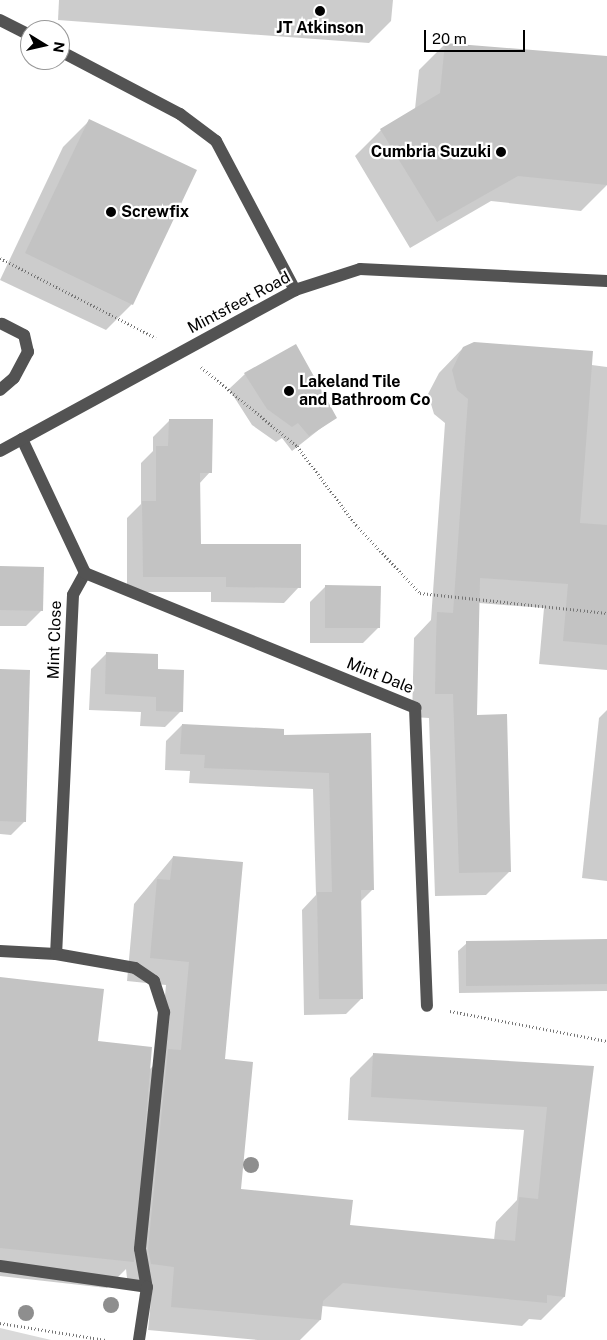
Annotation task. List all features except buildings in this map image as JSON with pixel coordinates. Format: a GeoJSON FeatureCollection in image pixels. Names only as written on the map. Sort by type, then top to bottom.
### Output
{"type":"FeatureCollection","features":[{"type":"Feature","properties":{"kind":"street"},"geometry":{"type":"LineString","coordinates":[[0,20],[20,30]]}},
{"type":"Feature","properties":{"kind":"street"},"geometry":{"type":"LineString","coordinates":[[70,56],[180,114],[216,141],[295,290]]}},
{"type":"Feature","properties":{"kind":"street","name":"Mintsfeet Road"},"geometry":{"type":"LineString","coordinates":[[0,451],[295,290],[360,269],[607,281]]}},
{"type":"Feature","properties":{"kind":"street"},"geometry":{"type":"LineString","coordinates":[[0,390],[14,378],[28,352],[24,335],[2,324]]}},
{"type":"Feature","properties":{"kind":"street"},"geometry":{"type":"LineString","coordinates":[[22,439],[85,574]]}},
{"type":"Feature","properties":{"kind":"street","name":"Mint Close"},"geometry":{"type":"LineString","coordinates":[[56,954],[64,830],[73,595],[85,574]]}},
{"type":"Feature","properties":{"kind":"street","name":"Mint Dale"},"geometry":{"type":"LineString","coordinates":[[85,574],[415,708],[427,1006]]}},
{"type":"Feature","properties":{"kind":"street"},"geometry":{"type":"LineString","coordinates":[[0,952],[56,954],[135,968],[154,981],[164,1012],[140,1249],[147,1287],[139,1340]]}},
{"type":"Feature","properties":{"kind":"street"},"geometry":{"type":"LineString","coordinates":[[0,1266],[147,1287]]}},
{"type":"Feature","properties":{"kind":"path"},"geometry":{"type":"LineString","coordinates":[[0,258],[183,352],[297,446],[356,525],[420,593],[607,613]]}},
{"type":"Feature","properties":{"kind":"path"},"geometry":{"type":"LineString","coordinates":[[427,1006],[607,1041]]}},
{"type":"Feature","properties":{"kind":"path"},"geometry":{"type":"LineString","coordinates":[[0,1323],[106,1340]]}},
{"type":"Feature","properties":{"kind":"shaded area"},"geometry":{"type":"Polygon","coordinates":[[[0,1328],[51,1340],[0,1340],[0,1328]]]}},
{"type":"Feature","properties":{"kind":"place","name":"JT Atkinson"},"geometry":{"type":"Point","coordinates":[320,11]}},
{"type":"Feature","properties":{"kind":"place","name":"Cumbria Suzuki"},"geometry":{"type":"Point","coordinates":[501,152]}},
{"type":"Feature","properties":{"kind":"place","name":"Screwfix"},"geometry":{"type":"Point","coordinates":[111,212]}},
{"type":"Feature","properties":{"kind":"place","name":"Lakeland Tile and Bathroom Co"},"geometry":{"type":"Point","coordinates":[289,391]}}]}
